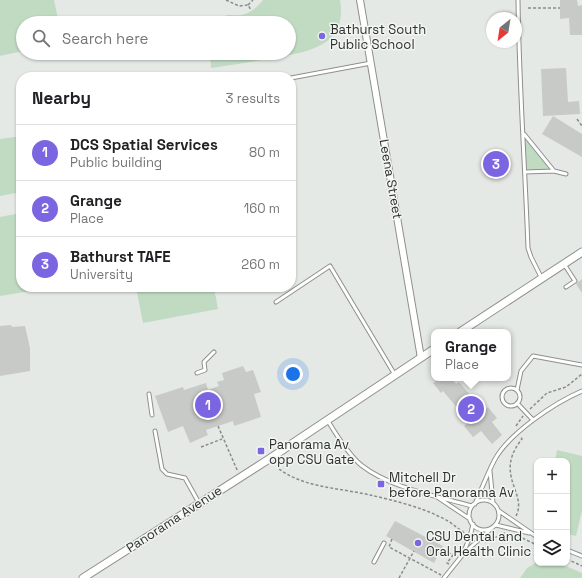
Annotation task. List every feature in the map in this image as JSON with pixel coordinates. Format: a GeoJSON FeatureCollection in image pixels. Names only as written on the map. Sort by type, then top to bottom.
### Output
{"type":"FeatureCollection","features":[{"type":"Feature","properties":{"kind":"street","name":"Leena Street"},"geometry":{"type":"LineString","coordinates":[[360,0],[421,358]]}},
{"type":"Feature","properties":{"kind":"street"},"geometry":{"type":"LineString","coordinates":[[465,329],[582,252]]}},
{"type":"Feature","properties":{"kind":"street"},"geometry":{"type":"LineString","coordinates":[[326,420],[431,351]]}},
{"type":"Feature","properties":{"kind":"street","name":"Panorama Avenue"},"geometry":{"type":"LineString","coordinates":[[83,578],[266,461],[326,420]]}},
{"type":"Feature","properties":{"kind":"lane"},"geometry":{"type":"LineString","coordinates":[[518,0],[519,60],[529,253],[542,278]]}},
{"type":"Feature","properties":{"kind":"lane"},"geometry":{"type":"LineString","coordinates":[[296,77],[371,63]]}},
{"type":"Feature","properties":{"kind":"lane"},"geometry":{"type":"LineString","coordinates":[[524,134],[554,171]]}},
{"type":"Feature","properties":{"kind":"lane"},"geometry":{"type":"LineString","coordinates":[[525,172],[554,171],[566,174]]}},
{"type":"Feature","properties":{"kind":"lane"},"geometry":{"type":"LineString","coordinates":[[564,264],[575,281],[566,287]]}},
{"type":"Feature","properties":{"kind":"lane"},"geometry":{"type":"LineString","coordinates":[[296,289],[330,266],[395,375]]}},
{"type":"Feature","properties":{"kind":"lane"},"geometry":{"type":"LineString","coordinates":[[276,302],[291,292]]}},
{"type":"Feature","properties":{"kind":"lane"},"geometry":{"type":"LineString","coordinates":[[197,372],[205,370],[204,362],[214,352]]}},
{"type":"Feature","properties":{"kind":"lane"},"geometry":{"type":"LineString","coordinates":[[517,403],[520,397],[517,390],[521,372],[533,356],[582,365]]}},
{"type":"Feature","properties":{"kind":"lane"},"geometry":{"type":"LineString","coordinates":[[517,390],[507,389],[503,397],[508,405],[517,403]]}},
{"type":"Feature","properties":{"kind":"lane"},"geometry":{"type":"LineString","coordinates":[[470,519],[473,505],[497,456],[517,434],[533,420],[552,406],[582,391]]}},
{"type":"Feature","properties":{"kind":"lane"},"geometry":{"type":"LineString","coordinates":[[149,394],[152,415]]}},
{"type":"Feature","properties":{"kind":"lane"},"geometry":{"type":"LineString","coordinates":[[517,403],[533,420]]}},
{"type":"Feature","properties":{"kind":"lane"},"geometry":{"type":"LineString","coordinates":[[326,420],[355,459],[370,471],[391,482],[473,505],[484,500],[493,503]]}},
{"type":"Feature","properties":{"kind":"lane"},"geometry":{"type":"LineString","coordinates":[[155,431],[162,469],[167,474],[185,478],[199,504]]}},
{"type":"Feature","properties":{"kind":"lane"},"geometry":{"type":"LineString","coordinates":[[490,470],[493,503],[499,511],[530,534]]}},
{"type":"Feature","properties":{"kind":"lane"},"geometry":{"type":"LineString","coordinates":[[434,495],[470,519],[473,524],[480,529],[492,527]]}},
{"type":"Feature","properties":{"kind":"lane"},"geometry":{"type":"LineString","coordinates":[[444,578],[464,553],[496,524],[499,511]]}},
{"type":"Feature","properties":{"kind":"lane"},"geometry":{"type":"LineString","coordinates":[[464,553],[473,524]]}},
{"type":"Feature","properties":{"kind":"lane"},"geometry":{"type":"LineString","coordinates":[[496,524],[534,536]]}},
{"type":"Feature","properties":{"kind":"lane"},"geometry":{"type":"LineString","coordinates":[[374,562],[384,543]]}},
{"type":"Feature","properties":{"kind":"lane"},"geometry":{"type":"LineString","coordinates":[[570,551],[582,556]]}},
{"type":"Feature","properties":{"kind":"path"},"geometry":{"type":"LineString","coordinates":[[226,0],[239,6],[248,5],[253,0]]}},
{"type":"Feature","properties":{"kind":"path"},"geometry":{"type":"LineString","coordinates":[[248,5],[251,10]]}},
{"type":"Feature","properties":{"kind":"path"},"geometry":{"type":"LineString","coordinates":[[528,8],[560,8]]}},
{"type":"Feature","properties":{"kind":"path"},"geometry":{"type":"LineString","coordinates":[[577,119],[582,126]]}},
{"type":"Feature","properties":{"kind":"path"},"geometry":{"type":"LineString","coordinates":[[512,520],[517,513],[518,502],[509,469],[513,452],[522,439],[513,430],[526,413],[547,393],[566,387],[582,374]]}},
{"type":"Feature","properties":{"kind":"path"},"geometry":{"type":"LineString","coordinates":[[218,426],[222,439],[240,477]]}},
{"type":"Feature","properties":{"kind":"path"},"geometry":{"type":"LineString","coordinates":[[201,447],[222,439]]}},
{"type":"Feature","properties":{"kind":"path"},"geometry":{"type":"LineString","coordinates":[[279,469],[289,476],[303,482],[371,495],[433,514],[447,520],[470,537]]}},
{"type":"Feature","properties":{"kind":"path"},"geometry":{"type":"LineString","coordinates":[[477,541],[483,543],[495,536],[507,533],[508,528]]}},
{"type":"Feature","properties":{"kind":"path"},"geometry":{"type":"LineString","coordinates":[[515,535],[534,544]]}},
{"type":"Feature","properties":{"kind":"path"},"geometry":{"type":"LineString","coordinates":[[392,540],[388,547],[440,575]]}},
{"type":"Feature","properties":{"kind":"path"},"geometry":{"type":"LineString","coordinates":[[440,551],[442,552],[444,550],[453,554],[447,563],[449,564]]}},
{"type":"Feature","properties":{"kind":"path"},"geometry":{"type":"LineString","coordinates":[[399,578],[414,551]]}},
{"type":"Feature","properties":{"kind":"path"},"geometry":{"type":"LineString","coordinates":[[570,560],[582,566]]}},
{"type":"Feature","properties":{"kind":"green space"},"geometry":{"type":"Polygon","coordinates":[[[0,0],[54,0],[57,16],[16,16],[16,53],[0,56],[0,0]]]}},
{"type":"Feature","properties":{"kind":"green space"},"geometry":{"type":"Polygon","coordinates":[[[263,0],[340,0],[341,16],[338,28],[331,37],[322,44],[296,54],[296,16],[224,16],[241,15],[248,13],[263,0]]]}},
{"type":"Feature","properties":{"kind":"green space"},"geometry":{"type":"Polygon","coordinates":[[[210,60],[261,60],[249,62],[211,68],[210,60]]]}},
{"type":"Feature","properties":{"kind":"green space"},"geometry":{"type":"Polygon","coordinates":[[[524,134],[554,171],[525,172],[524,134]]]}},
{"type":"Feature","properties":{"kind":"green space"},"geometry":{"type":"Polygon","coordinates":[[[16,137],[16,193],[0,196],[0,139],[16,137]]]}},
{"type":"Feature","properties":{"kind":"green space"},"geometry":{"type":"Polygon","coordinates":[[[16,214],[16,292],[24,292],[0,296],[0,217],[16,214]]]}},
{"type":"Feature","properties":{"kind":"green space"},"geometry":{"type":"Polygon","coordinates":[[[137,292],[215,292],[218,309],[143,323],[137,292]]]}},
{"type":"Feature","properties":{"kind":"green space"},"geometry":{"type":"Polygon","coordinates":[[[557,450],[582,456],[582,511],[576,536],[570,535],[570,458],[556,458],[557,450]]]}},
{"type":"Feature","properties":{"kind":"green space"},"geometry":{"type":"Polygon","coordinates":[[[534,564],[534,566],[566,566],[582,573],[582,578],[520,578],[527,568],[534,564]]]}},
{"type":"Feature","properties":{"kind":"building"},"geometry":{"type":"Polygon","coordinates":[[[560,0],[577,0],[578,6],[582,5],[582,35],[570,35],[569,18],[560,19],[560,0]]]}},
{"type":"Feature","properties":{"kind":"building"},"geometry":{"type":"Polygon","coordinates":[[[566,68],[568,102],[579,101],[580,114],[543,116],[541,69],[566,68]]]}},
{"type":"Feature","properties":{"kind":"building"},"geometry":{"type":"Polygon","coordinates":[[[553,116],[582,134],[582,157],[542,134],[553,116]]]}},
{"type":"Feature","properties":{"kind":"building"},"geometry":{"type":"Polygon","coordinates":[[[582,279],[582,293],[576,284],[582,279]]]}},
{"type":"Feature","properties":{"kind":"building"},"geometry":{"type":"Polygon","coordinates":[[[11,325],[12,327],[25,326],[30,348],[30,371],[0,376],[0,326],[11,325]]]}},
{"type":"Feature","properties":{"kind":"building"},"geometry":{"type":"Polygon","coordinates":[[[243,366],[246,372],[253,370],[261,392],[254,394],[261,417],[234,426],[233,421],[206,430],[208,435],[190,443],[183,426],[168,432],[155,396],[183,387],[184,390],[206,383],[208,390],[219,386],[217,382],[224,380],[222,373],[243,366]]]}},
{"type":"Feature","properties":{"kind":"building"},"geometry":{"type":"Polygon","coordinates":[[[436,381],[454,381],[456,384],[459,382],[481,408],[482,407],[485,410],[488,407],[497,418],[492,422],[502,435],[492,444],[481,431],[473,437],[464,426],[469,422],[443,391],[441,393],[433,383],[436,381]]]}},
{"type":"Feature","properties":{"kind":"building","name":"CSU Dental and Oral Health Clinic"},"geometry":{"type":"Polygon","coordinates":[[[395,521],[443,546],[434,563],[386,536],[395,521]]]}},
{"type":"Feature","properties":{"kind":"place","name":"Bathurst South Public School"},"geometry":{"type":"Point","coordinates":[322,36]}},
{"type":"Feature","properties":{"kind":"place","name":"Bathurst TAFE"},"geometry":{"type":"Point","coordinates":[496,164]}},
{"type":"Feature","properties":{"kind":"place","name":"DCS Spatial Services"},"geometry":{"type":"Point","coordinates":[208,405]}},
{"type":"Feature","properties":{"kind":"place","name":"Grange"},"geometry":{"type":"Point","coordinates":[471,409]}},
{"type":"Feature","properties":{"kind":"place","name":"Panorama Av opp CSU Gate"},"geometry":{"type":"Point","coordinates":[261,451]}},
{"type":"Feature","properties":{"kind":"place","name":"Mitchell Dr before Panorama Av"},"geometry":{"type":"Point","coordinates":[381,484]}},
{"type":"Feature","properties":{"kind":"place","name":"CSU Dental and Oral Health Clinic"},"geometry":{"type":"Point","coordinates":[418,543]}}]}
